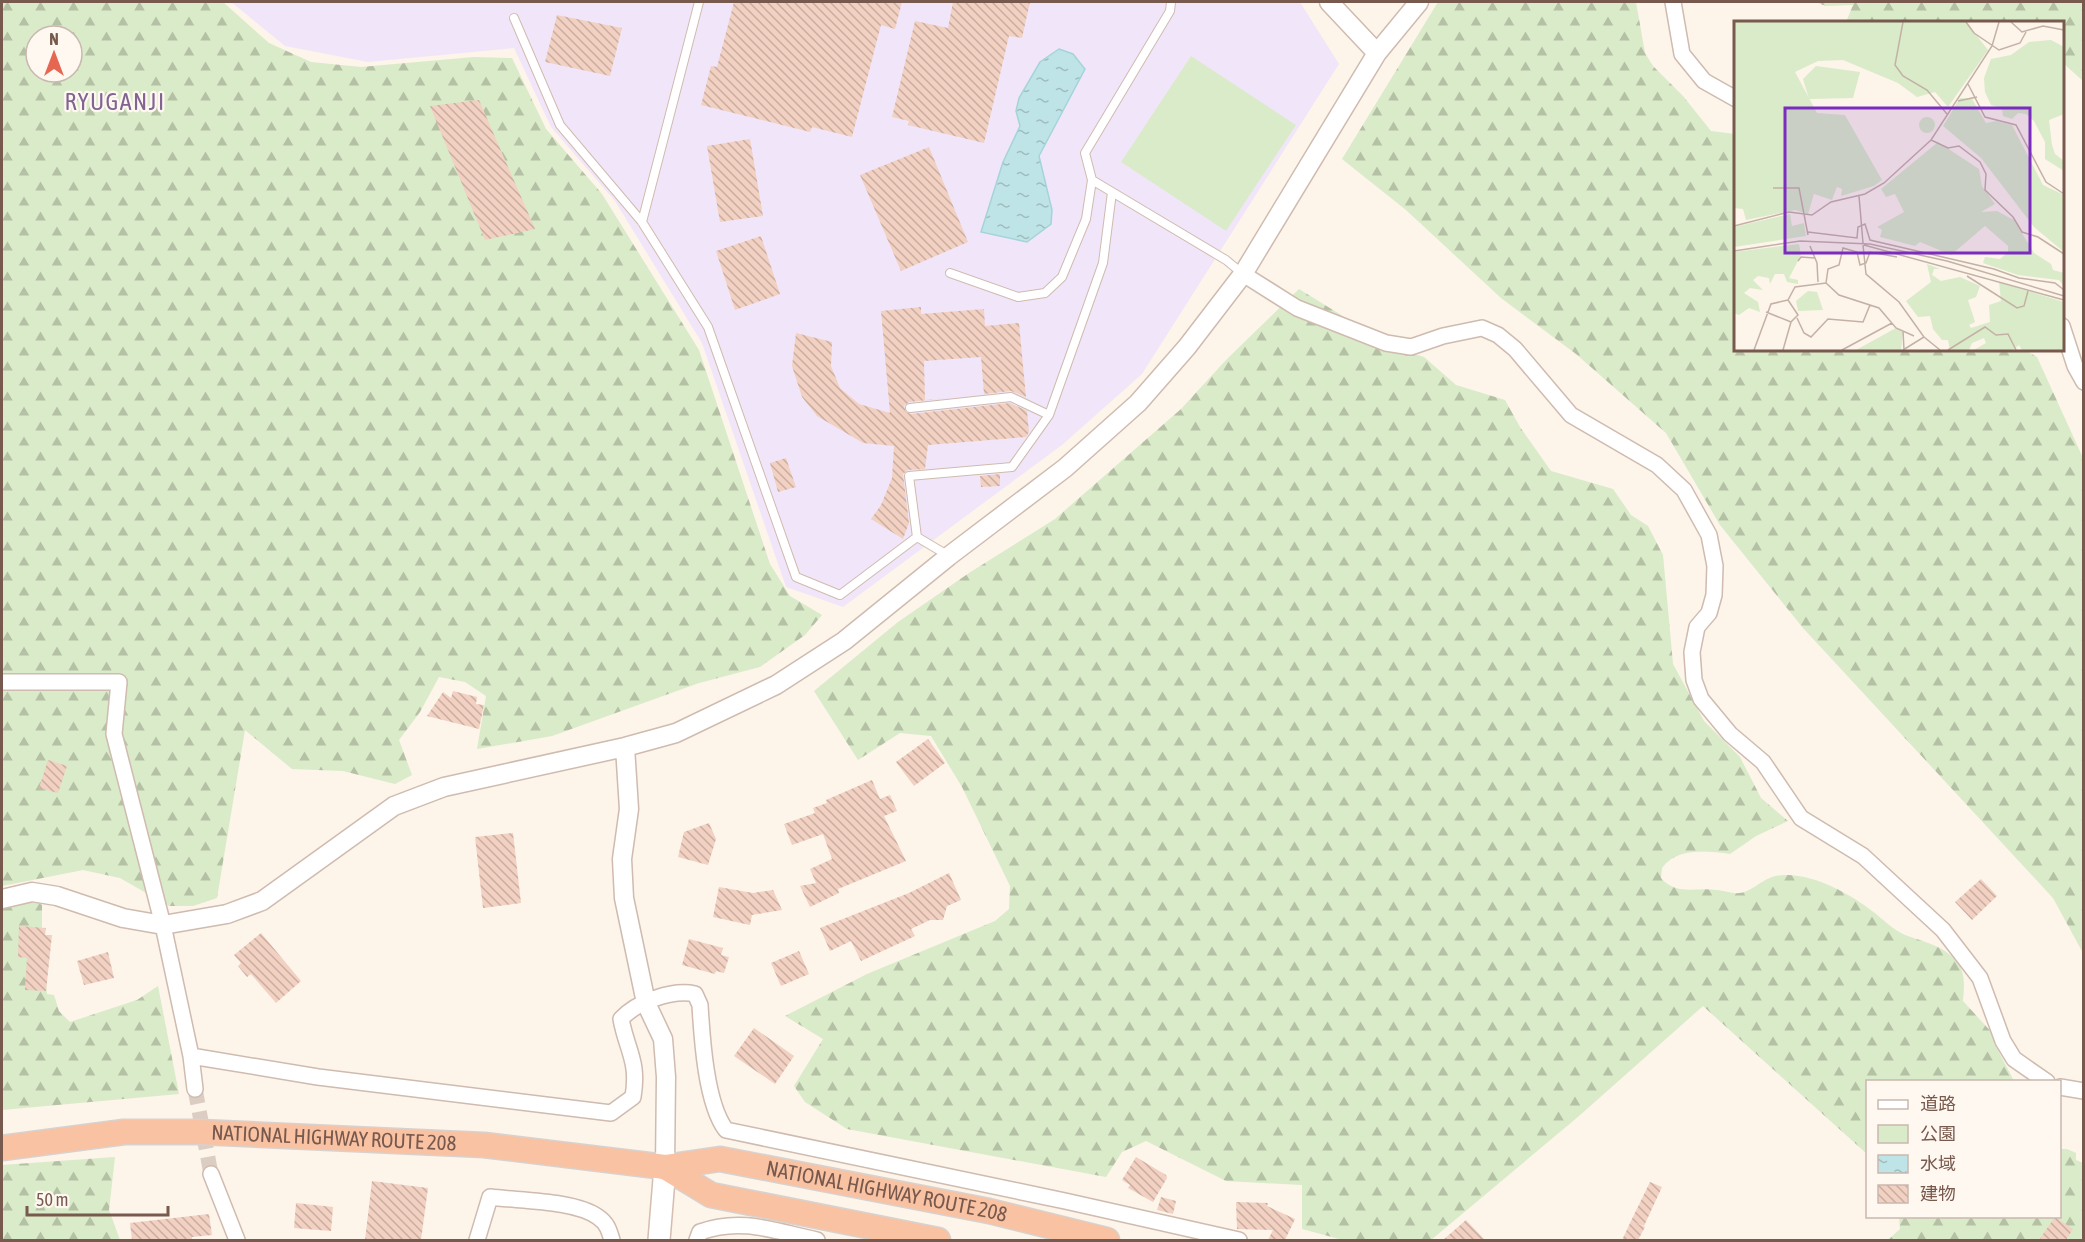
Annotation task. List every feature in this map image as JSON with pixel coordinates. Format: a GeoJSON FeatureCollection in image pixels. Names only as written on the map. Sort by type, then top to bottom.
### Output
{"type":"FeatureCollection","features":[{"type":"Feature","properties":{"kind":"highway","name":"NATIONAL HIGHWAY ROUTE 208"},"geometry":{"type":"LineString","coordinates":[[2,1148],[124,1132],[200,1132],[483,1145],[665,1167],[720,1159],[989,1211],[1107,1240]]}},
{"type":"Feature","properties":{"kind":"highway","name":"NATIONAL HIGHWAY ROUTE 208"},"geometry":{"type":"LineString","coordinates":[[665,1167],[711,1195],[938,1240]]}},
{"type":"Feature","properties":{"kind":"main road"},"geometry":{"type":"LineString","coordinates":[[659,1240],[665,1167]]}},
{"type":"Feature","properties":{"kind":"street"},"geometry":{"type":"LineString","coordinates":[[1329,2],[1377,53]]}},
{"type":"Feature","properties":{"kind":"street"},"geometry":{"type":"LineString","coordinates":[[2,899],[32,892],[57,896],[123,918],[163,925],[227,914],[262,901],[394,806],[444,787],[626,747],[676,733],[776,686],[844,641],[949,556],[1065,468],[1138,403],[1187,347],[1243,274],[1377,53],[1419,2]]}},
{"type":"Feature","properties":{"kind":"street"},"geometry":{"type":"LineString","coordinates":[[1673,2],[1682,54],[1704,81],[1734,98]]}},
{"type":"Feature","properties":{"kind":"street"},"geometry":{"type":"LineString","coordinates":[[1243,274],[1297,308],[1386,343],[1411,347],[1443,336],[1482,327],[1498,335],[1515,349],[1571,414],[1657,465],[1684,490],[1709,535],[1715,566],[1714,595],[1709,612],[1697,627],[1692,652],[1694,680],[1701,699],[1730,734],[1763,762],[1801,818],[1863,856],[1943,930],[1980,978],[2003,1041],[2014,1059],[2044,1080]]}},
{"type":"Feature","properties":{"kind":"street"},"geometry":{"type":"LineString","coordinates":[[2064,332],[2075,366],[2084,382]]}},
{"type":"Feature","properties":{"kind":"street"},"geometry":{"type":"LineString","coordinates":[[2,682],[119,682],[114,734],[163,925],[191,1056],[195,1089]]}},
{"type":"Feature","properties":{"kind":"street"},"geometry":{"type":"LineString","coordinates":[[626,747],[629,809],[622,860],[624,898],[646,1003],[663,1039],[666,1077],[665,1167]]}},
{"type":"Feature","properties":{"kind":"street"},"geometry":{"type":"LineString","coordinates":[[191,1056],[318,1077],[611,1113],[633,1097],[635,1082],[636,1068],[621,1019],[629,1010],[681,991],[695,994],[700,1005],[710,1098],[716,1118],[726,1130],[1133,1215],[1239,1240]]}},
{"type":"Feature","properties":{"kind":"street"},"geometry":{"type":"LineString","coordinates":[[2061,1087],[2084,1091]]}},
{"type":"Feature","properties":{"kind":"street"},"geometry":{"type":"LineString","coordinates":[[211,1174],[237,1240]]}},
{"type":"Feature","properties":{"kind":"street"},"geometry":{"type":"LineString","coordinates":[[477,1240],[490,1197],[582,1210],[597,1216],[608,1226],[612,1240]]}},
{"type":"Feature","properties":{"kind":"street"},"geometry":{"type":"LineString","coordinates":[[697,1240],[700,1232],[738,1223],[817,1240]]}},
{"type":"Feature","properties":{"kind":"lane"},"geometry":{"type":"LineString","coordinates":[[642,222],[699,2]]}},
{"type":"Feature","properties":{"kind":"lane"},"geometry":{"type":"LineString","coordinates":[[950,273],[1018,297],[1045,293],[1062,277],[1086,219],[1092,180],[1085,153],[1170,11],[1171,2]]}},
{"type":"Feature","properties":{"kind":"lane"},"geometry":{"type":"LineString","coordinates":[[514,18],[560,125],[642,222],[708,327],[796,577],[840,595],[917,537]]}},
{"type":"Feature","properties":{"kind":"lane"},"geometry":{"type":"LineString","coordinates":[[1092,180],[1226,260],[1243,274]]}},
{"type":"Feature","properties":{"kind":"lane"},"geometry":{"type":"LineString","coordinates":[[917,537],[909,476],[1012,467],[1048,415],[1103,263],[1112,192]]}},
{"type":"Feature","properties":{"kind":"lane"},"geometry":{"type":"LineString","coordinates":[[910,408],[1011,397],[1048,415]]}},
{"type":"Feature","properties":{"kind":"lane"},"geometry":{"type":"LineString","coordinates":[[917,537],[949,556]]}},
{"type":"Feature","properties":{"kind":"shaded area"},"geometry":{"type":"Polygon","coordinates":[[[231,2],[1300,2],[1339,64],[1142,374],[1062,445],[843,607],[786,587],[702,343],[615,201],[551,127],[514,48],[368,62],[285,46],[231,2]]]}},
{"type":"Feature","properties":{"kind":"green space"},"geometry":{"type":"Polygon","coordinates":[[[2,2],[223,2],[269,43],[311,62],[361,67],[474,57],[512,58],[546,129],[602,194],[699,350],[770,564],[790,596],[822,615],[805,635],[760,667],[699,683],[552,736],[477,749],[486,696],[465,682],[439,677],[420,712],[399,740],[412,775],[395,784],[343,771],[292,769],[245,730],[217,898],[193,906],[169,906],[120,878],[83,870],[2,886],[2,2]]]}},
{"type":"Feature","properties":{"kind":"green space"},"geometry":{"type":"Polygon","coordinates":[[[1438,2],[1636,2],[1645,53],[1653,66],[1683,96],[1711,131],[1734,134],[1734,351],[2027,351],[2037,357],[2083,458],[2083,953],[2053,898],[1803,628],[1720,525],[1666,433],[1576,354],[1501,298],[1406,210],[1342,159],[1438,2]]]}},
{"type":"Feature","properties":{"kind":"green space"},"geometry":{"type":"Polygon","coordinates":[[[1815,2],[2083,2],[2083,81],[2064,64],[2064,21],[1846,21],[1853,5],[1826,6],[1815,2]]]}},
{"type":"Feature","properties":{"kind":"green space"},"geometry":{"type":"Polygon","coordinates":[[[1191,56],[1296,125],[1226,231],[1121,162],[1191,56]]]}},
{"type":"Feature","properties":{"kind":"green space"},"geometry":{"type":"Polygon","coordinates":[[[1299,289],[1393,347],[1424,357],[1456,385],[1505,400],[1520,427],[1551,471],[1613,489],[1631,515],[1648,526],[1663,555],[1673,664],[1704,721],[1740,757],[1761,798],[1788,821],[1756,836],[1730,854],[1693,852],[1676,857],[1662,868],[1661,878],[1667,884],[1680,889],[1709,889],[1739,893],[1771,878],[1789,875],[1822,882],[1843,892],[1896,930],[1952,956],[1960,966],[1963,976],[1963,1001],[1995,1036],[1994,1043],[2013,1080],[1866,1080],[1866,1153],[1703,1006],[1579,1116],[1431,1240],[1343,1240],[1302,1229],[1302,1185],[1226,1181],[1146,1141],[1122,1152],[1106,1177],[847,1129],[805,1102],[794,1086],[823,1039],[785,1016],[867,974],[995,921],[1009,909],[1010,886],[962,787],[931,736],[900,733],[858,760],[814,691],[898,622],[969,573],[1055,519],[1181,409],[1226,360],[1299,289]]]}},
{"type":"Feature","properties":{"kind":"green space"},"geometry":{"type":"Polygon","coordinates":[[[37,902],[42,905],[42,938],[47,994],[54,995],[59,1011],[70,1022],[137,1000],[158,986],[179,1094],[2,1110],[2,906],[37,902]]]}},
{"type":"Feature","properties":{"kind":"green space"},"geometry":{"type":"Polygon","coordinates":[[[2061,1149],[2076,1153],[2076,1160],[2083,1163],[2083,1240],[1888,1240],[1900,1229],[1899,1218],[2061,1218],[2061,1149]]]}},
{"type":"Feature","properties":{"kind":"green space"},"geometry":{"type":"Polygon","coordinates":[[[115,1157],[109,1210],[120,1240],[2,1240],[2,1165],[115,1157]]]}},
{"type":"Feature","properties":{"kind":"water"},"geometry":{"type":"Polygon","coordinates":[[[1059,49],[1073,54],[1085,69],[1039,156],[1052,210],[1051,224],[1027,242],[981,232],[1003,162],[1020,126],[1016,111],[1019,98],[1040,62],[1059,49]]]}},
{"type":"Feature","properties":{"kind":"building"},"geometry":{"type":"Polygon","coordinates":[[[734,2],[902,2],[895,29],[881,25],[852,137],[812,127],[810,132],[701,105],[711,66],[717,67],[734,2]]]}},
{"type":"Feature","properties":{"kind":"building"},"geometry":{"type":"Polygon","coordinates":[[[953,2],[1030,2],[1022,38],[1009,36],[984,143],[908,125],[909,121],[892,117],[915,21],[948,28],[953,2]]]}},
{"type":"Feature","properties":{"kind":"building"},"geometry":{"type":"Polygon","coordinates":[[[557,15],[622,28],[610,76],[545,62],[557,15]]]}},
{"type":"Feature","properties":{"kind":"building"},"geometry":{"type":"Polygon","coordinates":[[[479,100],[535,229],[485,240],[430,106],[479,100]]]}},
{"type":"Feature","properties":{"kind":"building"},"geometry":{"type":"Polygon","coordinates":[[[750,139],[763,216],[720,222],[707,146],[750,139]]]}},
{"type":"Feature","properties":{"kind":"building"},"geometry":{"type":"Polygon","coordinates":[[[929,147],[968,242],[901,271],[860,175],[929,147]]]}},
{"type":"Feature","properties":{"kind":"building"},"geometry":{"type":"Polygon","coordinates":[[[761,236],[780,294],[735,310],[716,251],[761,236]]]}},
{"type":"Feature","properties":{"kind":"building"},"geometry":{"type":"Polygon","coordinates":[[[921,307],[921,314],[984,309],[985,326],[1019,323],[1026,397],[1011,391],[984,394],[981,357],[924,361],[925,400],[949,398],[909,402],[904,406],[906,412],[911,414],[1010,403],[1027,411],[1029,432],[1026,437],[928,445],[925,469],[908,470],[903,474],[909,523],[903,539],[871,519],[881,505],[892,478],[894,446],[863,443],[817,416],[802,397],[792,366],[796,333],[832,342],[831,366],[840,388],[859,404],[890,413],[881,311],[921,307]]]}},
{"type":"Feature","properties":{"kind":"building"},"geometry":{"type":"Polygon","coordinates":[[[786,458],[796,487],[778,492],[770,463],[786,458]]]}},
{"type":"Feature","properties":{"kind":"building"},"geometry":{"type":"Polygon","coordinates":[[[1000,474],[1000,486],[981,487],[980,476],[1000,474]]]}},
{"type":"Feature","properties":{"kind":"building"},"geometry":{"type":"Polygon","coordinates":[[[453,691],[477,697],[476,704],[484,705],[479,729],[427,716],[443,692],[451,698],[453,691]]]}},
{"type":"Feature","properties":{"kind":"building"},"geometry":{"type":"Polygon","coordinates":[[[928,739],[945,763],[914,786],[896,762],[928,739]]]}},
{"type":"Feature","properties":{"kind":"building"},"geometry":{"type":"Polygon","coordinates":[[[48,760],[67,766],[58,793],[39,788],[48,760]]]}},
{"type":"Feature","properties":{"kind":"building"},"geometry":{"type":"Polygon","coordinates":[[[872,780],[880,799],[890,795],[897,811],[884,816],[906,861],[838,889],[839,893],[810,907],[800,886],[816,883],[810,869],[832,859],[823,834],[792,845],[784,824],[815,813],[813,808],[827,803],[826,800],[872,780]]]}},
{"type":"Feature","properties":{"kind":"building"},"geometry":{"type":"Polygon","coordinates":[[[709,823],[716,839],[708,865],[678,857],[684,832],[709,823]]]}},
{"type":"Feature","properties":{"kind":"building"},"geometry":{"type":"Polygon","coordinates":[[[513,833],[521,903],[483,908],[475,837],[513,833]]]}},
{"type":"Feature","properties":{"kind":"building"},"geometry":{"type":"Polygon","coordinates":[[[949,873],[961,900],[947,906],[943,920],[930,920],[911,929],[915,936],[861,961],[851,941],[830,951],[820,928],[909,893],[949,873]]]}},
{"type":"Feature","properties":{"kind":"building"},"geometry":{"type":"Polygon","coordinates":[[[1981,879],[1997,896],[1972,920],[1955,902],[1981,879]]]}},
{"type":"Feature","properties":{"kind":"building"},"geometry":{"type":"Polygon","coordinates":[[[719,887],[753,893],[773,890],[782,910],[752,915],[750,925],[713,917],[719,887]]]}},
{"type":"Feature","properties":{"kind":"building"},"geometry":{"type":"Polygon","coordinates":[[[19,926],[46,928],[45,935],[52,935],[46,991],[25,990],[27,958],[18,957],[19,926]]]}},
{"type":"Feature","properties":{"kind":"building"},"geometry":{"type":"Polygon","coordinates":[[[261,933],[301,981],[276,1003],[251,974],[247,977],[238,966],[241,963],[234,955],[261,933]]]}},
{"type":"Feature","properties":{"kind":"building"},"geometry":{"type":"Polygon","coordinates":[[[689,939],[723,948],[721,955],[729,957],[724,973],[716,971],[715,974],[682,965],[689,939]]]}},
{"type":"Feature","properties":{"kind":"building"},"geometry":{"type":"Polygon","coordinates":[[[799,951],[809,974],[781,986],[771,963],[799,951]]]}},
{"type":"Feature","properties":{"kind":"building"},"geometry":{"type":"Polygon","coordinates":[[[108,952],[114,978],[84,985],[77,961],[108,952]]]}},
{"type":"Feature","properties":{"kind":"building"},"geometry":{"type":"Polygon","coordinates":[[[754,1028],[794,1056],[775,1084],[734,1056],[754,1028]]]}},
{"type":"Feature","properties":{"kind":"building"},"geometry":{"type":"Polygon","coordinates":[[[1136,1157],[1166,1175],[1167,1178],[1153,1202],[1128,1188],[1130,1185],[1122,1180],[1136,1157]]]}},
{"type":"Feature","properties":{"kind":"building"},"geometry":{"type":"Polygon","coordinates":[[[372,1181],[428,1188],[421,1240],[365,1240],[372,1181]]]}},
{"type":"Feature","properties":{"kind":"building"},"geometry":{"type":"Polygon","coordinates":[[[1650,1182],[1662,1187],[1644,1226],[1631,1221],[1650,1182]]]}},
{"type":"Feature","properties":{"kind":"building"},"geometry":{"type":"Polygon","coordinates":[[[1161,1197],[1176,1201],[1173,1214],[1157,1210],[1161,1197]]]}},
{"type":"Feature","properties":{"kind":"building"},"geometry":{"type":"Polygon","coordinates":[[[1236,1202],[1268,1203],[1267,1206],[1295,1219],[1285,1240],[1268,1240],[1273,1230],[1237,1229],[1236,1202]]]}},
{"type":"Feature","properties":{"kind":"building"},"geometry":{"type":"Polygon","coordinates":[[[296,1203],[333,1207],[331,1231],[294,1228],[296,1203]]]}},
{"type":"Feature","properties":{"kind":"building"},"geometry":{"type":"Polygon","coordinates":[[[209,1214],[212,1235],[192,1237],[192,1240],[132,1240],[130,1223],[209,1214]]]}},
{"type":"Feature","properties":{"kind":"building"},"geometry":{"type":"Polygon","coordinates":[[[2054,1218],[2073,1229],[2066,1240],[2039,1240],[2054,1218]]]}},
{"type":"Feature","properties":{"kind":"building"},"geometry":{"type":"Polygon","coordinates":[[[1466,1220],[1485,1240],[1443,1240],[1466,1220]]]}},
{"type":"Feature","properties":{"kind":"building"},"geometry":{"type":"Polygon","coordinates":[[[1631,1221],[1645,1227],[1638,1240],[1622,1240],[1631,1221]]]}},
{"type":"Feature","properties":{"kind":"tunnel"},"geometry":{"type":"LineString","coordinates":[[195,1089],[211,1174]]}},
{"type":"Feature","properties":{"kind":"district","name":"RYUGANJI"},"geometry":{"type":"Point","coordinates":[115,102]}}]}
